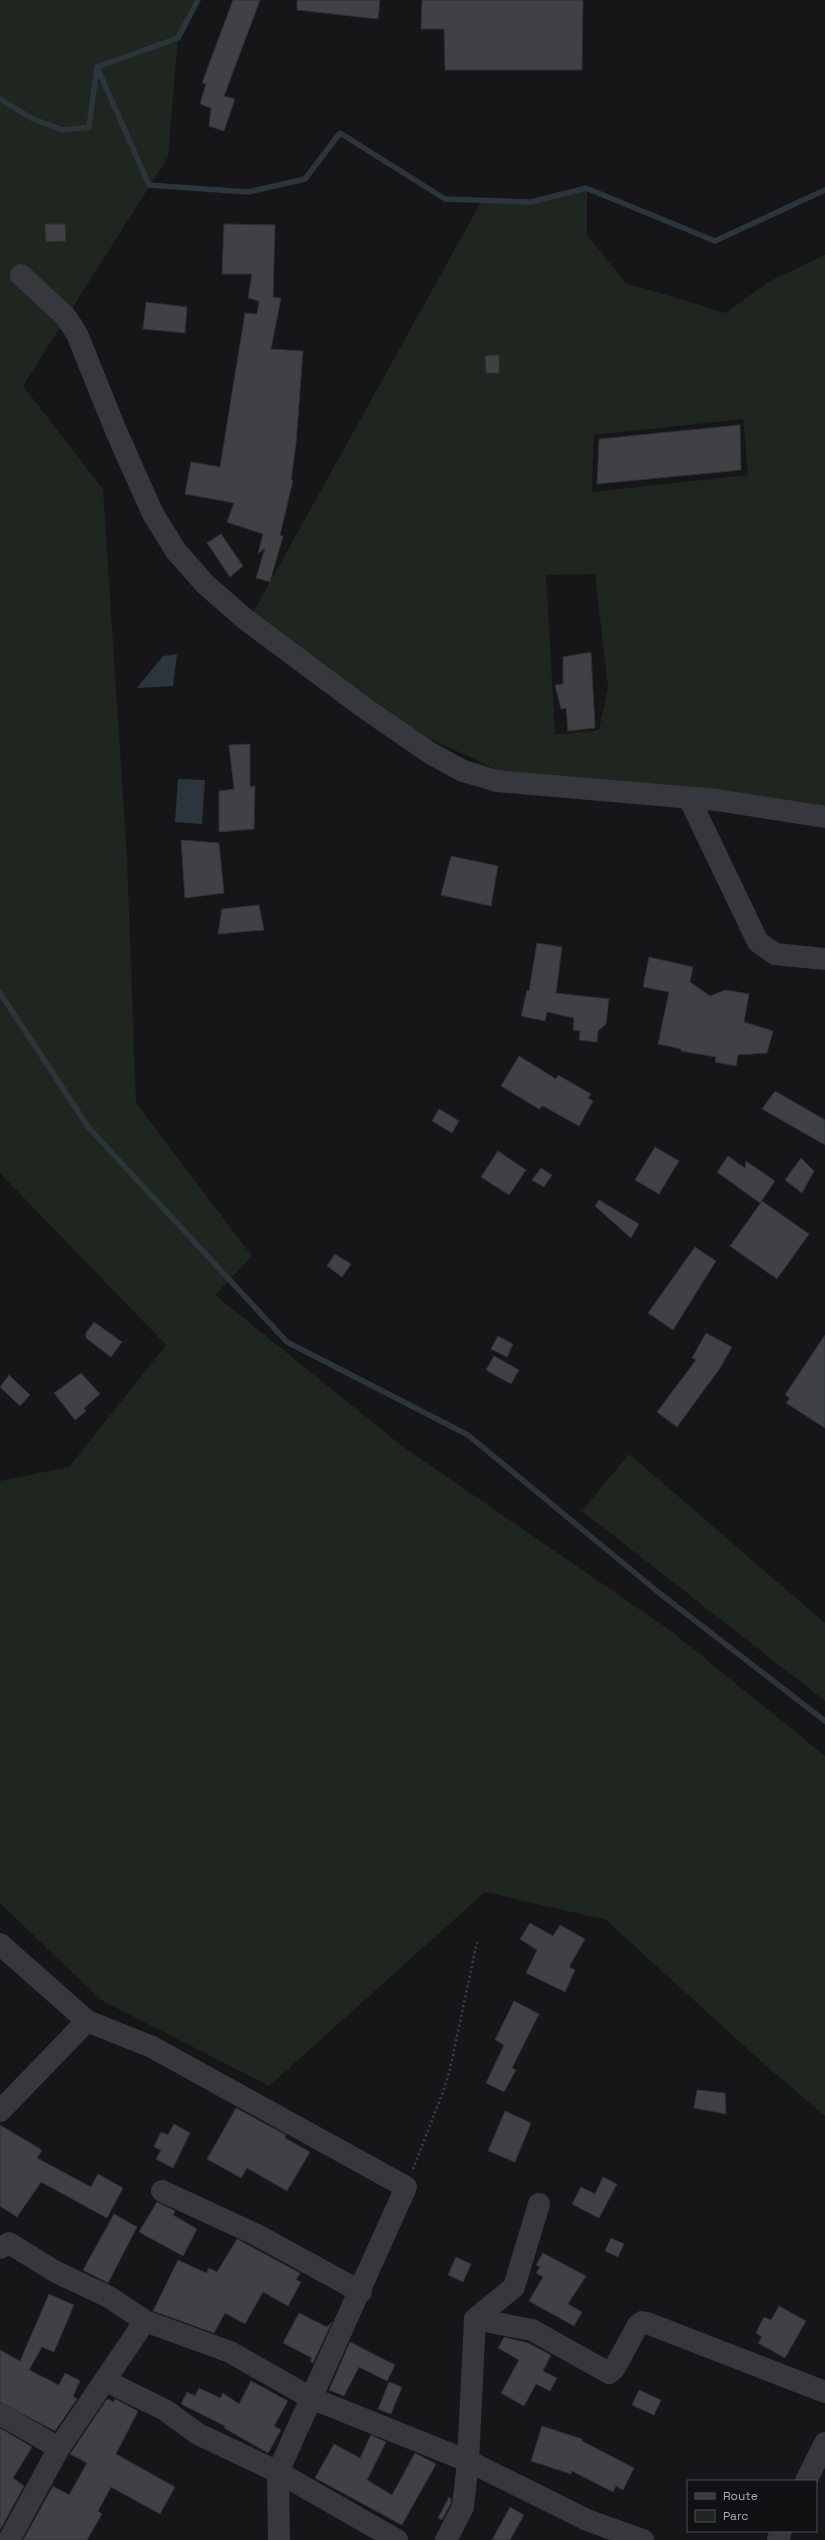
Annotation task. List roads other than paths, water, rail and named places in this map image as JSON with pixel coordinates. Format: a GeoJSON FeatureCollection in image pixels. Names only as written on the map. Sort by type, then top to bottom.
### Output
{"type":"FeatureCollection","features":[{"type":"Feature","properties":{"kind":"street"},"geometry":{"type":"LineString","coordinates":[[21,275],[66,317],[77,334],[116,431],[153,514],[176,551],[205,584],[245,619],[366,709],[430,753],[463,771],[497,780],[689,798],[825,817]]}},
{"type":"Feature","properties":{"kind":"street"},"geometry":{"type":"LineString","coordinates":[[689,798],[758,942],[775,954],[825,959]]}},
{"type":"Feature","properties":{"kind":"street"},"geometry":{"type":"LineString","coordinates":[[0,1944],[87,2021],[152,2047],[406,2187],[361,2292],[278,2472],[279,2540]]}},
{"type":"Feature","properties":{"kind":"street"},"geometry":{"type":"LineString","coordinates":[[0,2112],[87,2021]]}},
{"type":"Feature","properties":{"kind":"street"},"geometry":{"type":"LineString","coordinates":[[162,2191],[257,2235],[361,2292]]}},
{"type":"Feature","properties":{"kind":"street"},"geometry":{"type":"LineString","coordinates":[[446,2540],[463,2507],[468,2462],[475,2319],[514,2287],[539,2204]]}},
{"type":"Feature","properties":{"kind":"street"},"geometry":{"type":"LineString","coordinates":[[0,2248],[9,2244],[56,2272],[109,2297],[145,2322],[230,2352],[311,2398],[468,2462],[587,2520],[643,2540]]}},
{"type":"Feature","properties":{"kind":"street"},"geometry":{"type":"LineString","coordinates":[[475,2319],[532,2330],[609,2373],[614,2369],[638,2325],[642,2322],[647,2323],[825,2392]]}},
{"type":"Feature","properties":{"kind":"street"},"geometry":{"type":"LineString","coordinates":[[9,2540],[58,2448],[84,2408],[106,2381],[145,2322]]}},
{"type":"Feature","properties":{"kind":"street"},"geometry":{"type":"LineString","coordinates":[[106,2381],[165,2410],[198,2434],[278,2472],[397,2540]]}},
{"type":"Feature","properties":{"kind":"street"},"geometry":{"type":"LineString","coordinates":[[0,2414],[58,2448]]}},
{"type":"Feature","properties":{"kind":"street"},"geometry":{"type":"LineString","coordinates":[[806,2480],[825,2443]]}},
{"type":"Feature","properties":{"kind":"waterway"},"geometry":{"type":"LineString","coordinates":[[97,67],[178,38],[198,0]]}},
{"type":"Feature","properties":{"kind":"waterway"},"geometry":{"type":"LineString","coordinates":[[0,99],[33,119],[63,130],[89,127],[97,67],[149,185],[248,192],[305,179],[340,133],[445,199],[531,202],[586,188],[715,241],[825,190]]}},
{"type":"Feature","properties":{"kind":"waterway"},"geometry":{"type":"LineString","coordinates":[[0,993],[89,1128],[287,1342],[468,1435],[658,1592],[825,1721]]}}]}
